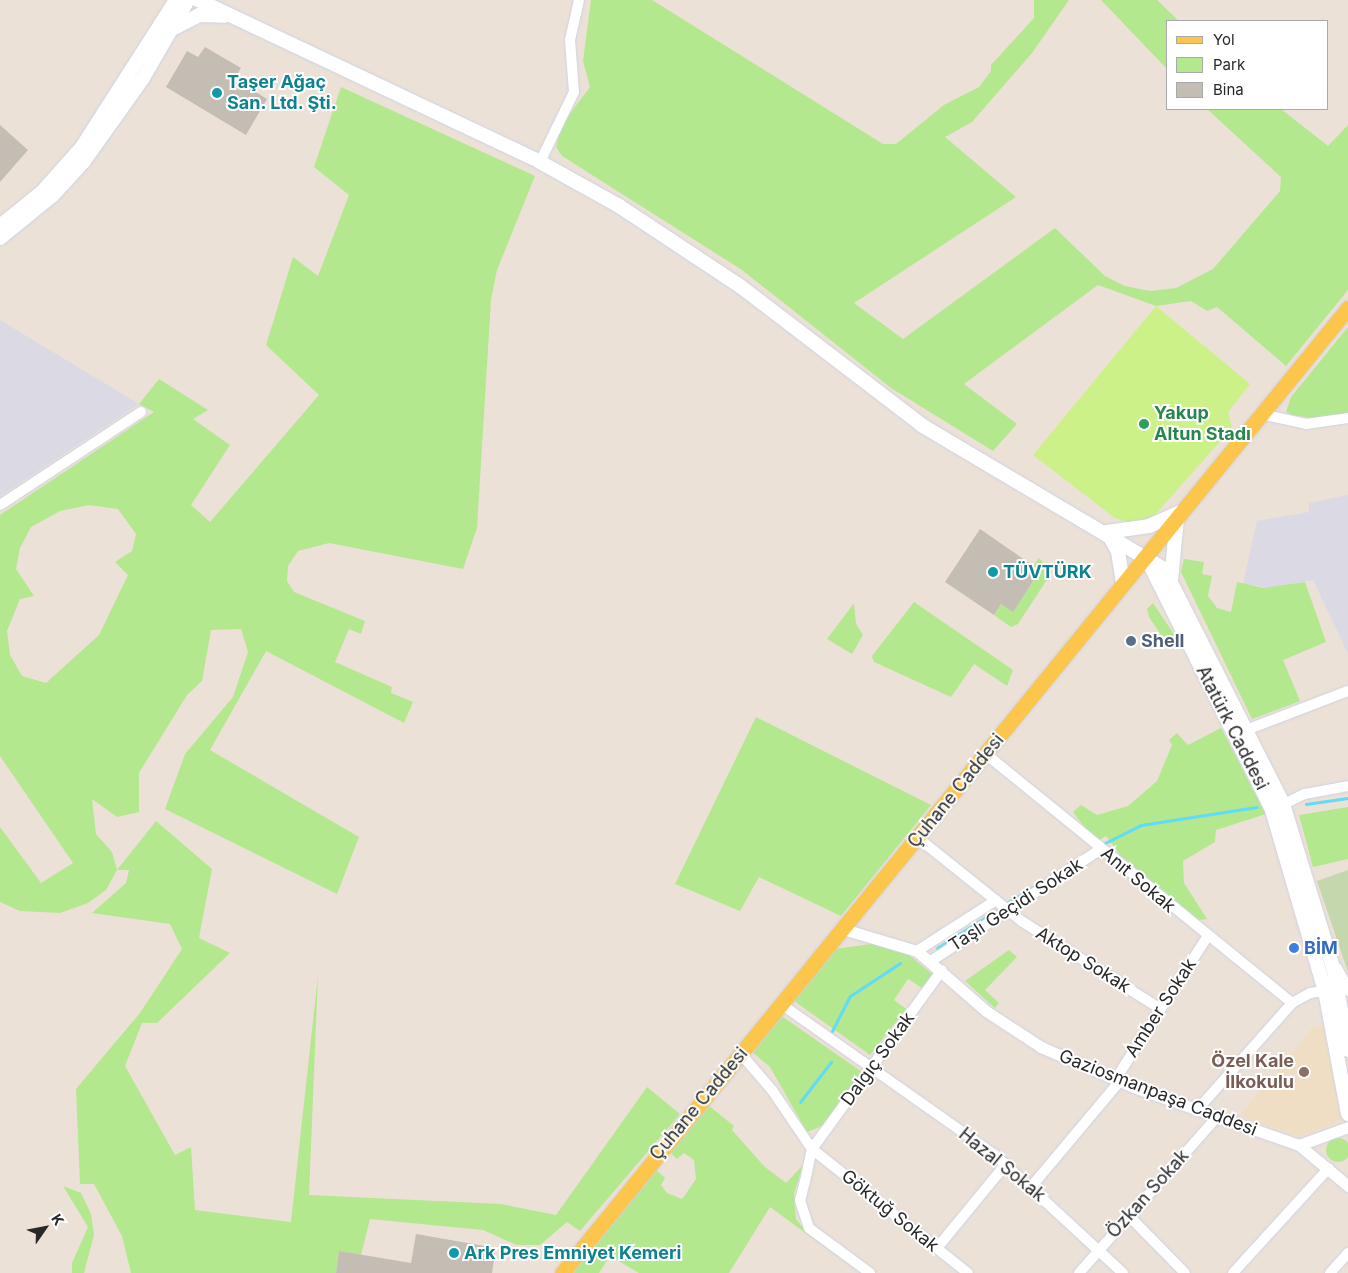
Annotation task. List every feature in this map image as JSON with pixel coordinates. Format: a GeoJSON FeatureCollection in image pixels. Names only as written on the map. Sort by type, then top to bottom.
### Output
{"type":"FeatureCollection","features":[{"type":"Feature","properties":{"kind":"main road"},"geometry":{"type":"LineString","coordinates":[[0,226],[43,191],[78,153],[176,0]]}},
{"type":"Feature","properties":{"kind":"main road"},"geometry":{"type":"LineString","coordinates":[[0,238],[42,205],[84,161],[123,108],[188,0]]}},
{"type":"Feature","properties":{"kind":"main road"},"geometry":{"type":"LineString","coordinates":[[198,0],[540,162],[706,262],[923,426],[1146,556]]}},
{"type":"Feature","properties":{"kind":"main road"},"geometry":{"type":"LineString","coordinates":[[220,0],[232,17]]}},
{"type":"Feature","properties":{"kind":"main road"},"geometry":{"type":"LineString","coordinates":[[171,30],[199,14],[232,17]]}},
{"type":"Feature","properties":{"kind":"main road","name":"Çuhane Caddesi"},"geometry":{"type":"LineString","coordinates":[[562,1273],[987,755],[1178,514],[1348,308]]}},
{"type":"Feature","properties":{"kind":"main road"},"geometry":{"type":"LineString","coordinates":[[1107,532],[1150,526],[1178,514],[1171,581]]}},
{"type":"Feature","properties":{"kind":"main road"},"geometry":{"type":"LineString","coordinates":[[1107,532],[1118,551],[1123,583]]}},
{"type":"Feature","properties":{"kind":"main road","name":"Atatürk Caddesi"},"geometry":{"type":"LineString","coordinates":[[1146,556],[1171,581],[1278,807],[1329,955],[1337,990],[1348,1114]]}},
{"type":"Feature","properties":{"kind":"main road","name":"Atatürk Caddesi"},"geometry":{"type":"LineString","coordinates":[[1146,556],[1241,732]]}},
{"type":"Feature","properties":{"kind":"main road","name":"Atatürk Caddesi"},"geometry":{"type":"LineString","coordinates":[[1278,807],[1337,990]]}},
{"type":"Feature","properties":{"kind":"main road","name":"Atatürk Caddesi"},"geometry":{"type":"LineString","coordinates":[[1340,1019],[1348,1050]]}},
{"type":"Feature","properties":{"kind":"street"},"geometry":{"type":"LineString","coordinates":[[540,162],[574,92],[570,40],[578,0]]}},
{"type":"Feature","properties":{"kind":"street"},"geometry":{"type":"LineString","coordinates":[[0,505],[141,412]]}},
{"type":"Feature","properties":{"kind":"street"},"geometry":{"type":"LineString","coordinates":[[1261,414],[1306,424],[1348,418]]}},
{"type":"Feature","properties":{"kind":"street"},"geometry":{"type":"LineString","coordinates":[[1241,732],[1348,692]]}},
{"type":"Feature","properties":{"kind":"street","name":"Anıt Sokak"},"geometry":{"type":"LineString","coordinates":[[987,755],[1207,937],[1292,1003]]}},
{"type":"Feature","properties":{"kind":"street"},"geometry":{"type":"LineString","coordinates":[[1278,807],[1305,794],[1348,786]]}},
{"type":"Feature","properties":{"kind":"street","name":"Aktop Sokak"},"geometry":{"type":"LineString","coordinates":[[918,838],[1007,910],[1159,1008]]}},
{"type":"Feature","properties":{"kind":"street","name":"Taşlı Geçidi Sokak"},"geometry":{"type":"LineString","coordinates":[[931,961],[1101,849]]}},
{"type":"Feature","properties":{"kind":"street"},"geometry":{"type":"LineString","coordinates":[[917,951],[996,900]]}},
{"type":"Feature","properties":{"kind":"street","name":"Gaziosmanpaşa Caddesi"},"geometry":{"type":"LineString","coordinates":[[843,929],[917,951],[942,970],[1012,1031],[1117,1081],[1299,1145],[1329,1168],[1348,1186]]}},
{"type":"Feature","properties":{"kind":"street","name":"Amber Sokak"},"geometry":{"type":"LineString","coordinates":[[1031,1187],[1117,1081],[1159,1008],[1207,937]]}},
{"type":"Feature","properties":{"kind":"street","name":"Dalgıç Sokak"},"geometry":{"type":"LineString","coordinates":[[812,1149],[942,970]]}},
{"type":"Feature","properties":{"kind":"street"},"geometry":{"type":"LineString","coordinates":[[1198,1109],[1292,1003],[1304,995],[1337,990]]}},
{"type":"Feature","properties":{"kind":"street","name":"Hazal Sokak"},"geometry":{"type":"LineString","coordinates":[[781,1004],[1006,1164],[1100,1249],[1123,1273]]}},
{"type":"Feature","properties":{"kind":"street","name":"Göktuğ Sokak"},"geometry":{"type":"LineString","coordinates":[[740,1054],[772,1090],[812,1149],[968,1273]]}},
{"type":"Feature","properties":{"kind":"street","name":"Özkan Sokak"},"geometry":{"type":"LineString","coordinates":[[1079,1273],[1128,1215],[1218,1116]]}},
{"type":"Feature","properties":{"kind":"street"},"geometry":{"type":"LineString","coordinates":[[1299,1145],[1348,1127]]}},
{"type":"Feature","properties":{"kind":"street"},"geometry":{"type":"LineString","coordinates":[[812,1149],[800,1201],[802,1214],[819,1236],[870,1273]]}},
{"type":"Feature","properties":{"kind":"street"},"geometry":{"type":"LineString","coordinates":[[937,1248],[1006,1164]]}},
{"type":"Feature","properties":{"kind":"street"},"geometry":{"type":"LineString","coordinates":[[1233,1273],[1329,1168]]}},
{"type":"Feature","properties":{"kind":"street"},"geometry":{"type":"LineString","coordinates":[[1128,1215],[1185,1273]]}},
{"type":"Feature","properties":{"kind":"street"},"geometry":{"type":"LineString","coordinates":[[1330,1273],[1348,1253]]}},
{"type":"Feature","properties":{"kind":"shaded area"},"geometry":{"type":"Polygon","coordinates":[[[0,320],[139,404],[0,496],[0,320]]]}},
{"type":"Feature","properties":{"kind":"shaded area"},"geometry":{"type":"Polygon","coordinates":[[[1348,495],[1348,654],[1313,580],[1271,588],[1243,584],[1257,521],[1309,512],[1309,503],[1348,495]]]}},
{"type":"Feature","properties":{"kind":"shaded area","name":"Özel Kale İlkokulu"},"geometry":{"type":"Polygon","coordinates":[[[1323,1025],[1342,1120],[1300,1137],[1240,1115],[1312,1028],[1323,1025]]]}},
{"type":"Feature","properties":{"kind":"green space"},"geometry":{"type":"Polygon","coordinates":[[[591,0],[652,0],[883,144],[896,144],[944,105],[979,87],[991,71],[991,65],[1034,18],[1034,0],[1069,0],[1032,53],[972,122],[945,137],[1016,197],[854,303],[903,339],[1055,228],[1105,276],[1125,286],[1150,291],[1176,288],[1213,269],[1280,191],[1281,177],[1208,110],[1282,110],[1328,146],[1348,125],[1348,290],[1286,366],[1217,307],[1207,311],[1191,301],[1156,306],[1098,285],[964,384],[1017,424],[993,451],[891,388],[742,270],[562,156],[556,147],[562,124],[590,87],[583,61],[591,0]]]}},
{"type":"Feature","properties":{"kind":"green space"},"geometry":{"type":"Polygon","coordinates":[[[1101,0],[1157,0],[1178,20],[1166,20],[1166,68],[1101,0]]]}},
{"type":"Feature","properties":{"kind":"green space"},"geometry":{"type":"Polygon","coordinates":[[[341,87],[535,176],[497,270],[491,300],[477,528],[463,569],[329,543],[298,551],[288,566],[287,581],[294,592],[365,621],[361,634],[349,629],[335,662],[392,687],[391,693],[413,702],[404,723],[266,651],[210,750],[359,837],[337,894],[165,809],[185,754],[233,697],[248,652],[241,629],[211,630],[202,681],[187,695],[139,773],[139,812],[117,817],[92,799],[96,834],[112,852],[117,870],[106,890],[88,903],[60,913],[20,911],[0,902],[0,827],[41,883],[73,863],[0,756],[0,515],[154,412],[139,404],[159,379],[208,410],[193,419],[230,445],[191,505],[210,522],[319,395],[266,345],[293,257],[318,276],[349,195],[314,167],[341,87]],[[89,505],[60,511],[31,527],[20,548],[16,569],[34,596],[20,599],[7,631],[10,655],[22,676],[46,683],[99,635],[128,575],[115,562],[132,551],[136,534],[118,509],[89,505]]]}},
{"type":"Feature","properties":{"kind":"green space","name":"Yakup Altun Stadı"},"geometry":{"type":"Polygon","coordinates":[[[1156,306],[1250,384],[1228,412],[1232,428],[1153,517],[1130,523],[1115,518],[1033,455],[1156,306]]]}},
{"type":"Feature","properties":{"kind":"green space"},"geometry":{"type":"Polygon","coordinates":[[[1348,327],[1348,414],[1319,419],[1292,415],[1286,412],[1291,397],[1348,327]]]}},
{"type":"Feature","properties":{"kind":"green space"},"geometry":{"type":"Polygon","coordinates":[[[1039,558],[1052,572],[1018,624],[1011,627],[994,615],[1001,604],[1013,611],[1038,575],[1031,569],[1039,558]]]}},
{"type":"Feature","properties":{"kind":"green space"},"geometry":{"type":"Polygon","coordinates":[[[1184,559],[1204,562],[1202,574],[1212,576],[1208,596],[1217,608],[1231,612],[1237,582],[1263,588],[1305,582],[1326,642],[1283,660],[1300,701],[1252,719],[1181,572],[1184,559]]]}},
{"type":"Feature","properties":{"kind":"green space"},"geometry":{"type":"Polygon","coordinates":[[[914,602],[1013,670],[1007,686],[974,664],[951,697],[874,662],[872,656],[914,602]]]}},
{"type":"Feature","properties":{"kind":"green space"},"geometry":{"type":"Polygon","coordinates":[[[854,603],[856,624],[863,635],[852,654],[827,639],[854,603]]]}},
{"type":"Feature","properties":{"kind":"green space"},"geometry":{"type":"Polygon","coordinates":[[[1153,603],[1175,636],[1173,638],[1161,635],[1149,617],[1147,609],[1153,603]]]}},
{"type":"Feature","properties":{"kind":"green space"},"geometry":{"type":"Polygon","coordinates":[[[756,717],[931,805],[841,916],[759,877],[740,911],[675,884],[756,717]]]}},
{"type":"Feature","properties":{"kind":"green space"},"geometry":{"type":"Polygon","coordinates":[[[1221,728],[1266,814],[1216,830],[1215,842],[1183,861],[1184,883],[1207,919],[1199,920],[1120,855],[1106,836],[1096,842],[1073,812],[1081,805],[1097,815],[1128,806],[1157,781],[1172,745],[1169,740],[1177,733],[1188,745],[1221,728]]]}},
{"type":"Feature","properties":{"kind":"green space"},"geometry":{"type":"Polygon","coordinates":[[[1348,807],[1348,859],[1313,867],[1299,815],[1348,807]]]}},
{"type":"Feature","properties":{"kind":"green space"},"geometry":{"type":"Polygon","coordinates":[[[156,821],[212,869],[199,938],[230,953],[157,1023],[142,1023],[125,1066],[175,1155],[191,1147],[195,1210],[291,1222],[318,975],[309,1195],[501,1204],[556,1215],[647,1087],[680,1114],[580,1231],[567,1222],[540,1245],[517,1245],[483,1230],[370,1219],[361,1255],[339,1251],[336,1273],[131,1273],[122,1236],[94,1184],[80,1184],[76,1089],[140,1013],[182,949],[170,924],[92,913],[126,883],[129,870],[117,870],[156,821]]]}},
{"type":"Feature","properties":{"kind":"green space"},"geometry":{"type":"Polygon","coordinates":[[[1348,870],[1348,972],[1317,881],[1348,870]]]}},
{"type":"Feature","properties":{"kind":"green space"},"geometry":{"type":"Polygon","coordinates":[[[878,943],[908,954],[932,974],[922,988],[908,979],[894,1000],[906,1009],[870,1055],[794,1001],[835,949],[878,943]]]}},
{"type":"Feature","properties":{"kind":"green space"},"geometry":{"type":"Polygon","coordinates":[[[1009,950],[1017,957],[985,990],[999,1003],[995,1008],[965,981],[1009,950]]]}},
{"type":"Feature","properties":{"kind":"green space"},"geometry":{"type":"Polygon","coordinates":[[[780,1015],[862,1072],[822,1126],[807,1132],[770,1067],[752,1052],[780,1015]]]}},
{"type":"Feature","properties":{"kind":"green space"},"geometry":{"type":"Polygon","coordinates":[[[708,1105],[734,1126],[732,1130],[765,1167],[786,1183],[803,1165],[794,1193],[796,1219],[809,1235],[860,1273],[770,1207],[729,1273],[639,1273],[610,1256],[599,1273],[571,1273],[655,1169],[665,1178],[661,1185],[667,1193],[682,1199],[696,1179],[694,1160],[684,1153],[677,1159],[670,1152],[708,1105]]]}},
{"type":"Feature","properties":{"kind":"green space"},"geometry":{"type":"Polygon","coordinates":[[[1338,1138],[1349,1146],[1349,1154],[1346,1158],[1338,1162],[1330,1158],[1326,1150],[1330,1142],[1338,1138]]]}},
{"type":"Feature","properties":{"kind":"green space"},"geometry":{"type":"Polygon","coordinates":[[[63,1186],[81,1193],[91,1214],[94,1235],[84,1273],[72,1273],[72,1263],[88,1227],[63,1186]]]}},
{"type":"Feature","properties":{"kind":"building","name":"Taşer Ağaç San. Ltd. Şti."},"geometry":{"type":"Polygon","coordinates":[[[205,47],[241,68],[234,79],[267,99],[246,135],[166,87],[187,51],[198,57],[205,47]]]}},
{"type":"Feature","properties":{"kind":"building"},"geometry":{"type":"Polygon","coordinates":[[[0,125],[28,150],[0,182],[0,125]]]}},
{"type":"Feature","properties":{"kind":"building","name":"TÜVTÜRK"},"geometry":{"type":"Polygon","coordinates":[[[980,529],[1029,563],[1026,566],[1038,574],[1013,612],[1001,604],[994,615],[945,582],[980,529]]]}},
{"type":"Feature","properties":{"kind":"building","name":"Ark Pres Emniyet Kemeri"},"geometry":{"type":"Polygon","coordinates":[[[416,1234],[496,1248],[492,1273],[336,1273],[339,1251],[411,1263],[416,1234]]]}},
{"type":"Feature","properties":{"kind":"waterway"},"geometry":{"type":"LineString","coordinates":[[1306,804],[1348,798]]}},
{"type":"Feature","properties":{"kind":"waterway"},"geometry":{"type":"LineString","coordinates":[[1105,843],[1141,825],[1257,807]]}},
{"type":"Feature","properties":{"kind":"waterway"},"geometry":{"type":"LineString","coordinates":[[1007,903],[1053,875]]}},
{"type":"Feature","properties":{"kind":"waterway"},"geometry":{"type":"LineString","coordinates":[[937,948],[989,915]]}},
{"type":"Feature","properties":{"kind":"waterway"},"geometry":{"type":"LineString","coordinates":[[832,1031],[850,996],[900,963]]}},
{"type":"Feature","properties":{"kind":"waterway"},"geometry":{"type":"LineString","coordinates":[[800,1102],[831,1062]]}},
{"type":"Feature","properties":{"kind":"place","name":"Taşer Ağaç San. Ltd. Şti."},"geometry":{"type":"Point","coordinates":[217,93]}},
{"type":"Feature","properties":{"kind":"place","name":"Yakup Altun Stadı"},"geometry":{"type":"Point","coordinates":[1144,424]}},
{"type":"Feature","properties":{"kind":"place","name":"TÜVTÜRK"},"geometry":{"type":"Point","coordinates":[993,572]}},
{"type":"Feature","properties":{"kind":"place","name":"Shell"},"geometry":{"type":"Point","coordinates":[1131,641]}},
{"type":"Feature","properties":{"kind":"place","name":"BİM"},"geometry":{"type":"Point","coordinates":[1294,948]}},
{"type":"Feature","properties":{"kind":"place","name":"Özel Kale İlkokulu"},"geometry":{"type":"Point","coordinates":[1304,1072]}},
{"type":"Feature","properties":{"kind":"place","name":"Ark Pres Emniyet Kemeri"},"geometry":{"type":"Point","coordinates":[454,1253]}}]}
